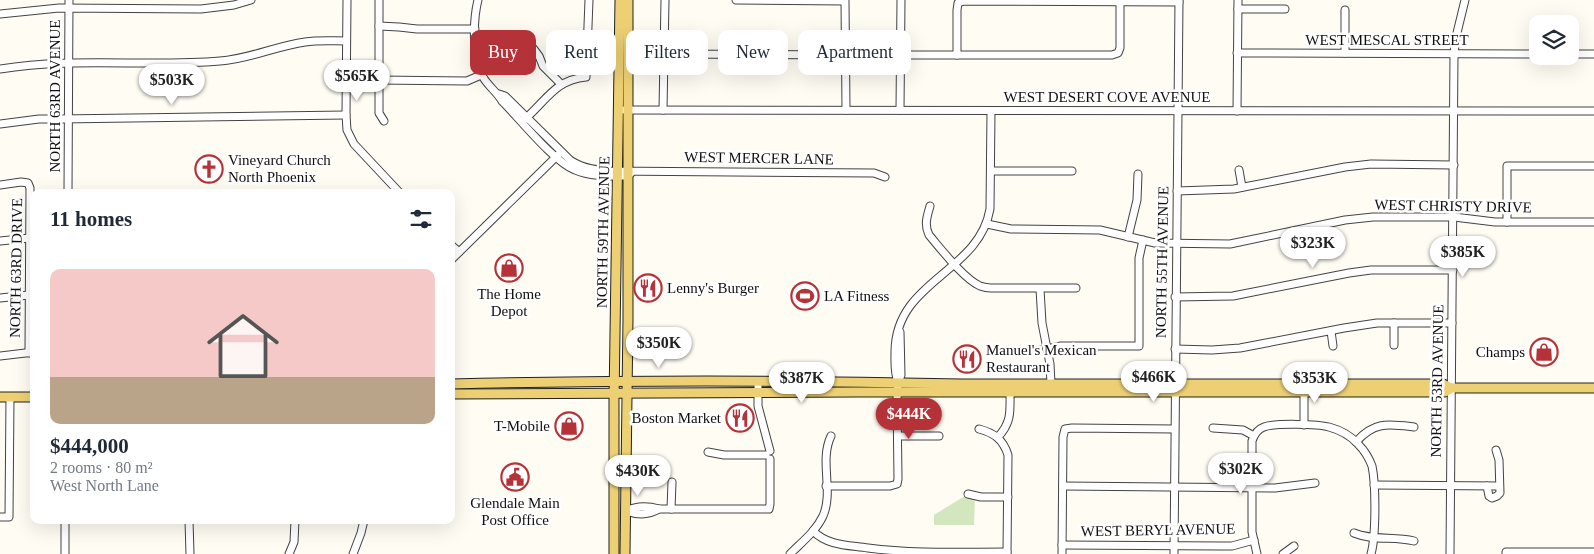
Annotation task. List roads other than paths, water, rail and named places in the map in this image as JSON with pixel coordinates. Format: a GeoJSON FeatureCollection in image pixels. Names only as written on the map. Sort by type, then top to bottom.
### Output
{"type":"FeatureCollection","features":[{"type":"Feature","properties":{"kind":"main road","name":"NORTH 59TH AVENUE"},"geometry":{"type":"LineString","coordinates":[[620,0],[623,110],[630,173],[626,554]]}},
{"type":"Feature","properties":{"kind":"main road","name":"NORTH 59TH AVENUE"},"geometry":{"type":"LineString","coordinates":[[614,554],[614,381],[618,174],[628,0]]}},
{"type":"Feature","properties":{"kind":"main road"},"geometry":{"type":"LineString","coordinates":[[455,384],[758,381],[1051,384],[1174,388]]}},
{"type":"Feature","properties":{"kind":"main road"},"geometry":{"type":"LineString","coordinates":[[516,383],[516,393]]}},
{"type":"Feature","properties":{"kind":"main road"},"geometry":{"type":"LineString","coordinates":[[455,394],[1010,392],[1174,388],[1304,388],[1445,392],[1451,388],[1594,388]]}},
{"type":"Feature","properties":{"kind":"main road"},"geometry":{"type":"LineString","coordinates":[[0,398],[30,397]]}},
{"type":"Feature","properties":{"kind":"main road"},"geometry":{"type":"LineString","coordinates":[[614,468],[619,475],[621,502],[622,507],[626,511]]}},
{"type":"Feature","properties":{"kind":"street","name":"NORTH 63RD AVENUE"},"geometry":{"type":"LineString","coordinates":[[68,189],[69,0]]}},
{"type":"Feature","properties":{"kind":"street"},"geometry":{"type":"LineString","coordinates":[[127,0],[127,9]]}},
{"type":"Feature","properties":{"kind":"street"},"geometry":{"type":"LineString","coordinates":[[0,14],[69,8],[201,9],[234,5],[251,0]]}},
{"type":"Feature","properties":{"kind":"street"},"geometry":{"type":"LineString","coordinates":[[347,0],[347,130],[354,144],[396,189]]}},
{"type":"Feature","properties":{"kind":"street"},"geometry":{"type":"LineString","coordinates":[[379,0],[379,113],[384,121]]}},
{"type":"Feature","properties":{"kind":"street"},"geometry":{"type":"LineString","coordinates":[[379,26],[399,26],[417,29],[476,29],[478,0]]}},
{"type":"Feature","properties":{"kind":"street"},"geometry":{"type":"LineString","coordinates":[[524,120],[561,84],[586,77],[588,0]]}},
{"type":"Feature","properties":{"kind":"street"},"geometry":{"type":"LineString","coordinates":[[664,30],[665,0]]}},
{"type":"Feature","properties":{"kind":"street"},"geometry":{"type":"LineString","coordinates":[[736,0],[845,1],[845,30]]}},
{"type":"Feature","properties":{"kind":"street"},"geometry":{"type":"LineString","coordinates":[[901,0],[901,30]]}},
{"type":"Feature","properties":{"kind":"street"},"geometry":{"type":"LineString","coordinates":[[1237,111],[1238,0]]}},
{"type":"Feature","properties":{"kind":"street","name":"NORTH 53RD AVENUE"},"geometry":{"type":"LineString","coordinates":[[1450,554],[1454,54],[1465,0]]}},
{"type":"Feature","properties":{"kind":"street"},"geometry":{"type":"LineString","coordinates":[[957,55],[958,3],[964,1],[1179,1]]}},
{"type":"Feature","properties":{"kind":"street"},"geometry":{"type":"LineString","coordinates":[[911,55],[1118,54],[1120,48],[1120,1]]}},
{"type":"Feature","properties":{"kind":"street","name":"NORTH 55TH AVENUE"},"geometry":{"type":"LineString","coordinates":[[1174,554],[1174,388],[1179,1]]}},
{"type":"Feature","properties":{"kind":"street"},"geometry":{"type":"LineString","coordinates":[[1238,9],[1285,9]]}},
{"type":"Feature","properties":{"kind":"street"},"geometry":{"type":"LineString","coordinates":[[1345,10],[1345,53]]}},
{"type":"Feature","properties":{"kind":"street"},"geometry":{"type":"LineString","coordinates":[[0,69],[49,63],[179,64],[223,61],[303,42],[321,40],[346,42]]}},
{"type":"Feature","properties":{"kind":"street"},"geometry":{"type":"LineString","coordinates":[[536,53],[543,66],[561,84]]}},
{"type":"Feature","properties":{"kind":"street","name":"WEST MESCAL STREET"},"geometry":{"type":"LineString","coordinates":[[1237,53],[1529,54]]}},
{"type":"Feature","properties":{"kind":"street"},"geometry":{"type":"LineString","coordinates":[[708,54],[798,55]]}},
{"type":"Feature","properties":{"kind":"street"},"geometry":{"type":"LineString","coordinates":[[1579,54],[1594,54]]}},
{"type":"Feature","properties":{"kind":"street"},"geometry":{"type":"LineString","coordinates":[[378,80],[466,81],[481,75]]}},
{"type":"Feature","properties":{"kind":"street","name":"WEST MERCER LANE"},"geometry":{"type":"LineString","coordinates":[[481,75],[488,85],[499,94],[502,101],[559,154],[579,165],[595,170],[618,174],[874,173],[885,177]]}},
{"type":"Feature","properties":{"kind":"street"},"geometry":{"type":"LineString","coordinates":[[663,110],[664,75]]}},
{"type":"Feature","properties":{"kind":"street"},"geometry":{"type":"LineString","coordinates":[[845,75],[846,110]]}},
{"type":"Feature","properties":{"kind":"street"},"geometry":{"type":"LineString","coordinates":[[900,110],[901,75]]}},
{"type":"Feature","properties":{"kind":"street","name":"WEST DESERT COVE AVENUE"},"geometry":{"type":"LineString","coordinates":[[623,110],[1594,111]]}},
{"type":"Feature","properties":{"kind":"street"},"geometry":{"type":"LineString","coordinates":[[826,486],[890,486],[897,484],[898,382],[901,375],[899,326],[905,312],[913,301],[974,246],[987,224],[990,208],[991,111]]}},
{"type":"Feature","properties":{"kind":"street"},"geometry":{"type":"LineString","coordinates":[[0,124],[39,119],[68,118],[346,114]]}},
{"type":"Feature","properties":{"kind":"street"},"geometry":{"type":"LineString","coordinates":[[455,256],[559,154]]}},
{"type":"Feature","properties":{"kind":"street"},"geometry":{"type":"LineString","coordinates":[[1176,191],[1222,190],[1242,187],[1303,171],[1371,164],[1454,165]]}},
{"type":"Feature","properties":{"kind":"street"},"geometry":{"type":"LineString","coordinates":[[1507,222],[1507,166],[1594,166]]}},
{"type":"Feature","properties":{"kind":"street"},"geometry":{"type":"LineString","coordinates":[[991,170],[1072,170]]}},
{"type":"Feature","properties":{"kind":"street"},"geometry":{"type":"LineString","coordinates":[[1239,170],[1242,187]]}},
{"type":"Feature","properties":{"kind":"street"},"geometry":{"type":"LineString","coordinates":[[1128,236],[1137,200],[1138,174]]}},
{"type":"Feature","properties":{"kind":"street","name":"NORTH 63RD DRIVE"},"geometry":{"type":"LineString","coordinates":[[0,185],[21,182],[28,183],[30,188],[30,324]]}},
{"type":"Feature","properties":{"kind":"street"},"geometry":{"type":"LineString","coordinates":[[930,206],[926,220],[928,235],[971,281],[980,286],[991,288],[1076,288]]}},
{"type":"Feature","properties":{"kind":"street","name":"WEST CHRISTY DRIVE"},"geometry":{"type":"LineString","coordinates":[[987,224],[1010,229],[1100,230],[1155,243],[1230,244],[1345,220],[1390,217],[1454,217],[1507,222],[1594,222]]}},
{"type":"Feature","properties":{"kind":"street"},"geometry":{"type":"LineString","coordinates":[[0,241],[30,238]]}},
{"type":"Feature","properties":{"kind":"street"},"geometry":{"type":"LineString","coordinates":[[1047,349],[1062,346],[1139,346],[1139,258],[1143,240]]}},
{"type":"Feature","properties":{"kind":"street"},"geometry":{"type":"LineString","coordinates":[[455,248],[459,252]]}},
{"type":"Feature","properties":{"kind":"street"},"geometry":{"type":"LineString","coordinates":[[1175,297],[1233,296],[1370,270],[1452,270]]}},
{"type":"Feature","properties":{"kind":"street"},"geometry":{"type":"LineString","coordinates":[[1040,289],[1042,323],[1050,364],[1051,384]]}},
{"type":"Feature","properties":{"kind":"street"},"geometry":{"type":"LineString","coordinates":[[0,298],[29,295]]}},
{"type":"Feature","properties":{"kind":"street"},"geometry":{"type":"LineString","coordinates":[[1394,323],[1394,345]]}},
{"type":"Feature","properties":{"kind":"street"},"geometry":{"type":"LineString","coordinates":[[1175,349],[1227,349],[1272,346],[1364,324],[1452,323]]}},
{"type":"Feature","properties":{"kind":"street"},"geometry":{"type":"LineString","coordinates":[[1330,331],[1333,346]]}},
{"type":"Feature","properties":{"kind":"street"},"geometry":{"type":"LineString","coordinates":[[0,356],[30,353]]}},
{"type":"Feature","properties":{"kind":"street"},"geometry":{"type":"LineString","coordinates":[[626,511],[648,513],[659,509],[768,509],[770,504],[769,455],[767,435],[759,413],[758,381]]}},
{"type":"Feature","properties":{"kind":"street"},"geometry":{"type":"LineString","coordinates":[[1304,388],[1304,425]]}},
{"type":"Feature","properties":{"kind":"street"},"geometry":{"type":"LineString","coordinates":[[998,437],[1008,424],[1010,392]]}},
{"type":"Feature","properties":{"kind":"street"},"geometry":{"type":"LineString","coordinates":[[0,517],[9,517],[10,397]]}},
{"type":"Feature","properties":{"kind":"street"},"geometry":{"type":"LineString","coordinates":[[1356,442],[1368,430],[1383,424],[1414,427]]}},
{"type":"Feature","properties":{"kind":"street"},"geometry":{"type":"LineString","coordinates":[[1257,554],[1252,532],[1252,451],[1254,436],[1259,430],[1271,425],[1304,425],[1326,426],[1346,433],[1356,442],[1369,460],[1374,485],[1374,538],[1371,554]]}},
{"type":"Feature","properties":{"kind":"street"},"geometry":{"type":"LineString","coordinates":[[1062,554],[1063,437],[1065,430],[1072,428],[1174,429]]}},
{"type":"Feature","properties":{"kind":"street"},"geometry":{"type":"LineString","coordinates":[[1213,428],[1243,430],[1254,436]]}},
{"type":"Feature","properties":{"kind":"street"},"geometry":{"type":"LineString","coordinates":[[813,531],[834,544],[898,553],[1007,553],[1008,455],[1005,446],[998,437],[979,429]]}},
{"type":"Feature","properties":{"kind":"street"},"geometry":{"type":"LineString","coordinates":[[790,554],[821,521],[825,508],[826,452],[831,436]]}},
{"type":"Feature","properties":{"kind":"street"},"geometry":{"type":"LineString","coordinates":[[898,436],[939,436]]}},
{"type":"Feature","properties":{"kind":"street"},"geometry":{"type":"LineString","coordinates":[[1487,486],[1489,496],[1492,498],[1500,493],[1500,460],[1496,450]]}},
{"type":"Feature","properties":{"kind":"street"},"geometry":{"type":"LineString","coordinates":[[708,452],[724,455],[769,455]]}},
{"type":"Feature","properties":{"kind":"street"},"geometry":{"type":"LineString","coordinates":[[671,509],[672,482]]}},
{"type":"Feature","properties":{"kind":"street"},"geometry":{"type":"LineString","coordinates":[[1063,486],[1281,488],[1316,483]]}},
{"type":"Feature","properties":{"kind":"street"},"geometry":{"type":"LineString","coordinates":[[1374,485],[1499,486]]}},
{"type":"Feature","properties":{"kind":"street"},"geometry":{"type":"LineString","coordinates":[[968,494],[981,497],[1008,497]]}},
{"type":"Feature","properties":{"kind":"street"},"geometry":{"type":"LineString","coordinates":[[65,524],[65,554]]}},
{"type":"Feature","properties":{"kind":"street"},"geometry":{"type":"LineString","coordinates":[[189,524],[190,554]]}},
{"type":"Feature","properties":{"kind":"street"},"geometry":{"type":"LineString","coordinates":[[290,551],[295,535],[295,524]]}},
{"type":"Feature","properties":{"kind":"street"},"geometry":{"type":"LineString","coordinates":[[353,554],[363,524]]}},
{"type":"Feature","properties":{"kind":"street"},"geometry":{"type":"LineString","coordinates":[[1354,533],[1374,538],[1414,540]]}},
{"type":"Feature","properties":{"kind":"street","name":"WEST BERYL AVENUE"},"geometry":{"type":"LineString","coordinates":[[1062,545],[1232,546],[1254,540]]}},
{"type":"Feature","properties":{"kind":"street"},"geometry":{"type":"LineString","coordinates":[[1283,554],[1294,546]]}},
{"type":"Feature","properties":{"kind":"street"},"geometry":{"type":"LineString","coordinates":[[1506,553],[1594,552]]}},
{"type":"Feature","properties":{"kind":"waterway"},"geometry":{"type":"LineString","coordinates":[[1028,348],[1041,346]]}},
{"type":"Feature","properties":{"kind":"place","name":"Vineyard Church North Phoenix"},"geometry":{"type":"Point","coordinates":[209,169]}},
{"type":"Feature","properties":{"kind":"place","name":"The Home Depot"},"geometry":{"type":"Point","coordinates":[509,268]}},
{"type":"Feature","properties":{"kind":"place","name":"Lenny's Burger"},"geometry":{"type":"Point","coordinates":[648,288]}},
{"type":"Feature","properties":{"kind":"place","name":"LA Fitness"},"geometry":{"type":"Point","coordinates":[805,296]}},
{"type":"Feature","properties":{"kind":"place","name":"Champs"},"geometry":{"type":"Point","coordinates":[1544,352]}},
{"type":"Feature","properties":{"kind":"place","name":"Manuel's Mexican Restaurant"},"geometry":{"type":"Point","coordinates":[967,359]}},
{"type":"Feature","properties":{"kind":"place","name":"Boston Market"},"geometry":{"type":"Point","coordinates":[740,418]}},
{"type":"Feature","properties":{"kind":"place","name":"T-Mobile"},"geometry":{"type":"Point","coordinates":[569,426]}},
{"type":"Feature","properties":{"kind":"place","name":"Glendale Main Post Office"},"geometry":{"type":"Point","coordinates":[515,477]}}]}
